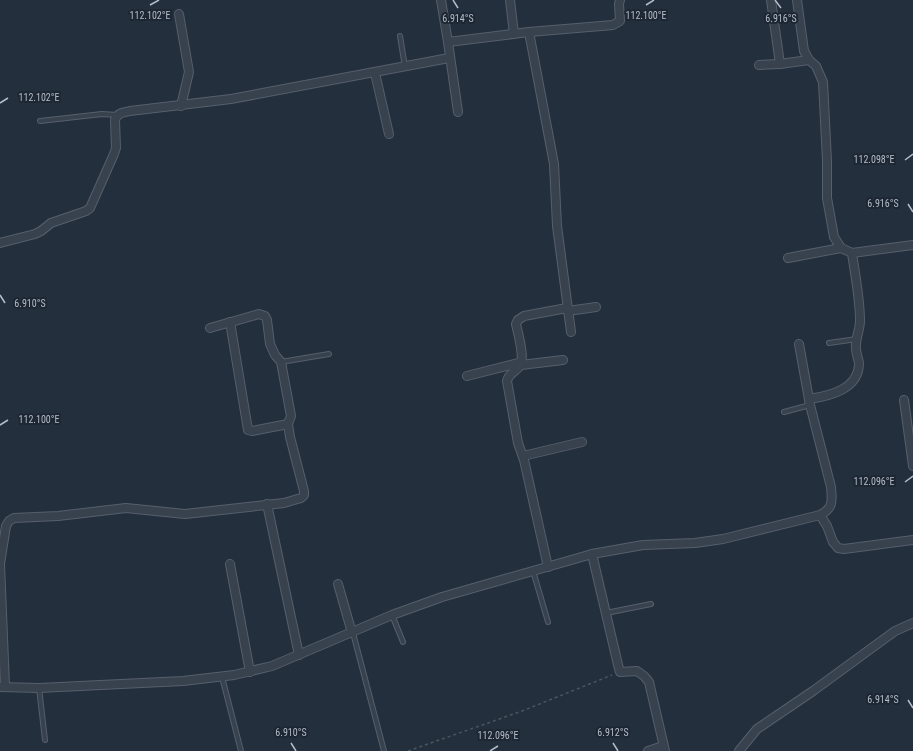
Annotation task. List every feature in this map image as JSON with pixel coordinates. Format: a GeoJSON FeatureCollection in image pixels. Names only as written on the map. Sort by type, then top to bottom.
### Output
{"type":"FeatureCollection","features":[{"type":"Feature","properties":{"kind":"street"},"geometry":{"type":"LineString","coordinates":[[440,0],[448,42],[458,112]]}},
{"type":"Feature","properties":{"kind":"street"},"geometry":{"type":"LineString","coordinates":[[510,0],[514,34]]}},
{"type":"Feature","properties":{"kind":"street"},"geometry":{"type":"LineString","coordinates":[[448,42],[529,32],[606,26],[618,23],[620,21],[620,0]]}},
{"type":"Feature","properties":{"kind":"street"},"geometry":{"type":"LineString","coordinates":[[771,0],[780,64]]}},
{"type":"Feature","properties":{"kind":"street"},"geometry":{"type":"LineString","coordinates":[[797,0],[804,51],[809,60],[816,66],[823,82],[827,161],[827,198],[834,237],[841,248],[852,253],[913,245]]}},
{"type":"Feature","properties":{"kind":"street"},"geometry":{"type":"LineString","coordinates":[[179,14],[189,72],[181,106]]}},
{"type":"Feature","properties":{"kind":"street"},"geometry":{"type":"LineString","coordinates":[[529,32],[554,164],[557,226],[571,332]]}},
{"type":"Feature","properties":{"kind":"street"},"geometry":{"type":"LineString","coordinates":[[0,243],[35,234],[51,223],[86,211],[90,208],[116,148],[115,120],[117,115],[130,111],[231,99],[450,58]]}},
{"type":"Feature","properties":{"kind":"street"},"geometry":{"type":"LineString","coordinates":[[759,65],[809,60]]}},
{"type":"Feature","properties":{"kind":"street"},"geometry":{"type":"LineString","coordinates":[[375,72],[389,134]]}},
{"type":"Feature","properties":{"kind":"street"},"geometry":{"type":"LineString","coordinates":[[788,258],[841,248]]}},
{"type":"Feature","properties":{"kind":"street"},"geometry":{"type":"LineString","coordinates":[[810,402],[834,394],[849,386],[857,375],[859,364],[856,346],[860,322],[852,253]]}},
{"type":"Feature","properties":{"kind":"street"},"geometry":{"type":"LineString","coordinates":[[548,567],[523,456],[518,443],[507,381],[511,373],[522,363],[522,353],[516,324],[518,320],[524,316],[596,307]]}},
{"type":"Feature","properties":{"kind":"street"},"geometry":{"type":"LineString","coordinates":[[210,328],[259,314],[265,316],[267,320],[270,344],[275,355],[281,362],[291,416],[288,424],[304,495],[301,498],[290,501],[185,514],[126,508],[58,516],[14,518],[9,521],[6,526],[0,564],[2,687],[39,688],[183,681],[222,677],[250,672],[272,666],[392,615],[442,597],[592,554],[643,545],[695,543],[723,539],[820,515],[826,512],[832,501],[799,344]]}},
{"type":"Feature","properties":{"kind":"street"},"geometry":{"type":"LineString","coordinates":[[230,322],[248,430],[252,431],[288,424]]}},
{"type":"Feature","properties":{"kind":"street"},"geometry":{"type":"LineString","coordinates":[[467,376],[522,363],[564,360]]}},
{"type":"Feature","properties":{"kind":"street"},"geometry":{"type":"LineString","coordinates":[[904,400],[913,466]]}},
{"type":"Feature","properties":{"kind":"street"},"geometry":{"type":"LineString","coordinates":[[523,456],[582,442]]}},
{"type":"Feature","properties":{"kind":"street"},"geometry":{"type":"LineString","coordinates":[[267,504],[299,655]]}},
{"type":"Feature","properties":{"kind":"street"},"geometry":{"type":"LineString","coordinates":[[820,515],[827,526],[833,542],[838,548],[913,540]]}},
{"type":"Feature","properties":{"kind":"street"},"geometry":{"type":"LineString","coordinates":[[592,554],[620,672],[637,671],[649,682],[664,749],[648,751]]}},
{"type":"Feature","properties":{"kind":"street"},"geometry":{"type":"LineString","coordinates":[[230,564],[250,672]]}},
{"type":"Feature","properties":{"kind":"street"},"geometry":{"type":"LineString","coordinates":[[338,584],[352,633]]}},
{"type":"Feature","properties":{"kind":"street"},"geometry":{"type":"LineString","coordinates":[[739,751],[757,729],[813,691],[895,631],[913,623]]}},
{"type":"Feature","properties":{"kind":"lane"},"geometry":{"type":"LineString","coordinates":[[400,36],[405,67]]}},
{"type":"Feature","properties":{"kind":"lane"},"geometry":{"type":"LineString","coordinates":[[40,121],[102,114],[117,115]]}},
{"type":"Feature","properties":{"kind":"lane"},"geometry":{"type":"LineString","coordinates":[[829,343],[857,339]]}},
{"type":"Feature","properties":{"kind":"lane"},"geometry":{"type":"LineString","coordinates":[[281,362],[329,354]]}},
{"type":"Feature","properties":{"kind":"lane"},"geometry":{"type":"LineString","coordinates":[[784,412],[810,402]]}},
{"type":"Feature","properties":{"kind":"lane"},"geometry":{"type":"LineString","coordinates":[[533,571],[548,622]]}},
{"type":"Feature","properties":{"kind":"lane"},"geometry":{"type":"LineString","coordinates":[[606,613],[651,604]]}},
{"type":"Feature","properties":{"kind":"lane"},"geometry":{"type":"LineString","coordinates":[[392,615],[403,642]]}},
{"type":"Feature","properties":{"kind":"lane"},"geometry":{"type":"LineString","coordinates":[[352,633],[384,751]]}},
{"type":"Feature","properties":{"kind":"lane"},"geometry":{"type":"LineString","coordinates":[[222,677],[241,751]]}},
{"type":"Feature","properties":{"kind":"lane"},"geometry":{"type":"LineString","coordinates":[[39,688],[45,740]]}},
{"type":"Feature","properties":{"kind":"path"},"geometry":{"type":"LineString","coordinates":[[408,751],[522,711],[620,672]]}}]}
